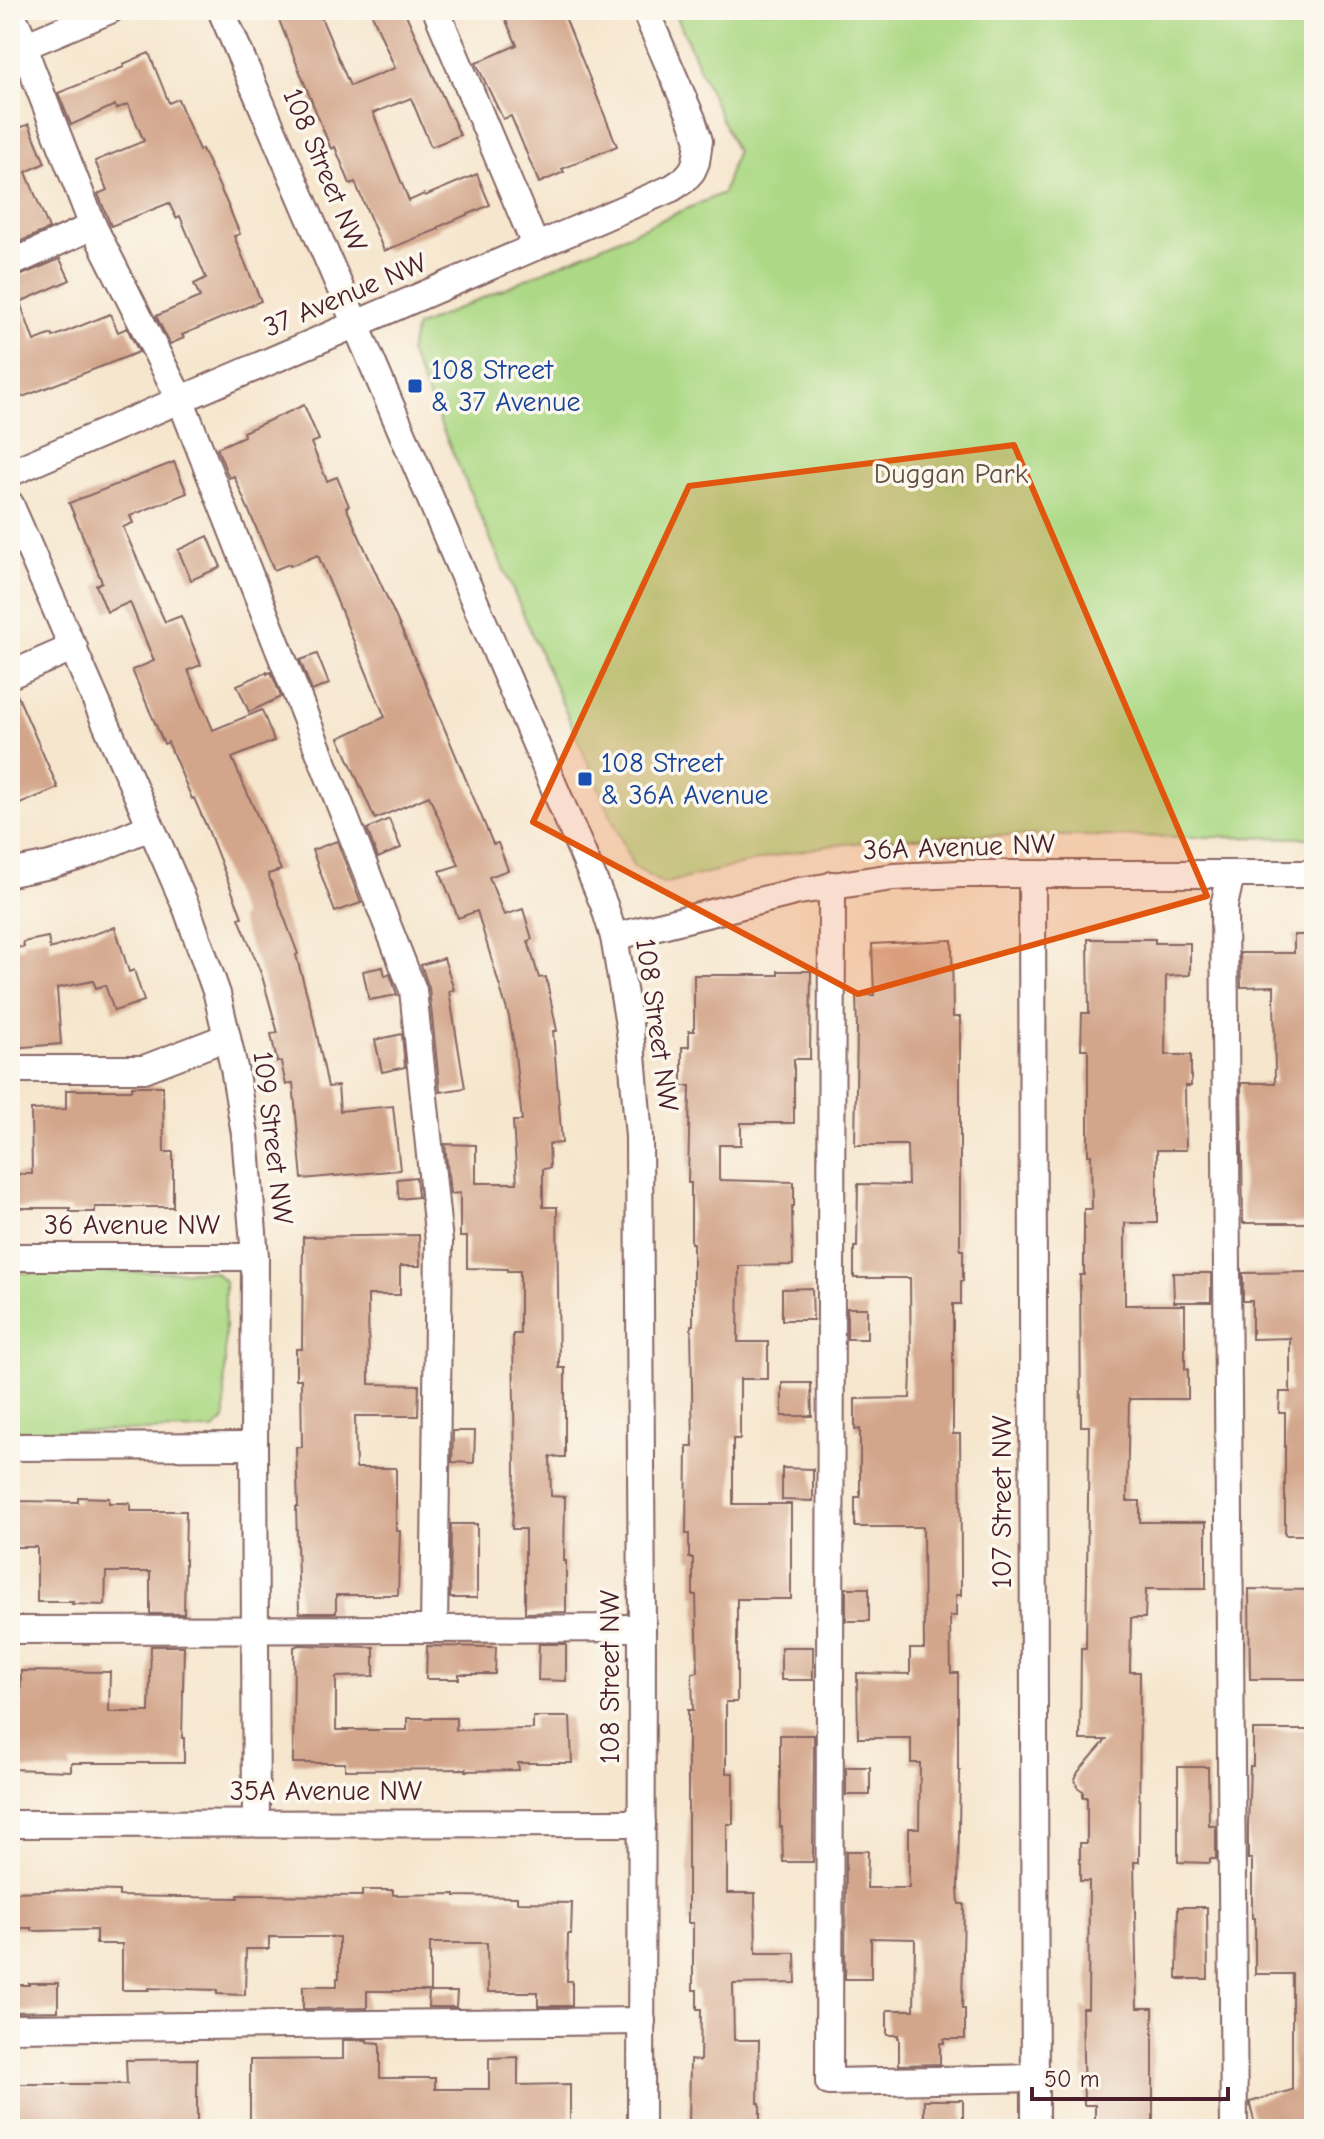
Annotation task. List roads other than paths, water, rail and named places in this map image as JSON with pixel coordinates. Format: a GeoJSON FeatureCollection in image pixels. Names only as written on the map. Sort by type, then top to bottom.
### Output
{"type":"FeatureCollection","features":[{"type":"Feature","properties":{"kind":"street"},"geometry":{"type":"LineString","coordinates":[[10,10],[18,49],[29,62],[93,226],[181,401],[413,990],[439,1242],[434,1629]]}},
{"type":"Feature","properties":{"kind":"street"},"geometry":{"type":"LineString","coordinates":[[18,49],[110,10]]}},
{"type":"Feature","properties":{"kind":"street","name":"108 Street NW"},"geometry":{"type":"LineString","coordinates":[[221,10],[582,852],[614,937],[630,1031],[639,1137],[641,2129]]}},
{"type":"Feature","properties":{"kind":"street"},"geometry":{"type":"LineString","coordinates":[[436,10],[536,247]]}},
{"type":"Feature","properties":{"kind":"street","name":"37 Avenue NW"},"geometry":{"type":"LineString","coordinates":[[10,473],[672,188],[684,180],[696,162],[699,141],[645,10]]}},
{"type":"Feature","properties":{"kind":"street"},"geometry":{"type":"LineString","coordinates":[[10,264],[93,226]]}},
{"type":"Feature","properties":{"kind":"street","name":"109 Street NW"},"geometry":{"type":"LineString","coordinates":[[10,504],[187,909],[217,994],[227,1037],[245,1134],[255,1257],[256,1823]]}},
{"type":"Feature","properties":{"kind":"street"},"geometry":{"type":"LineString","coordinates":[[10,675],[74,647]]}},
{"type":"Feature","properties":{"kind":"street"},"geometry":{"type":"LineString","coordinates":[[10,873],[84,855],[149,827]]}},
{"type":"Feature","properties":{"kind":"street","name":"107 Street NW"},"geometry":{"type":"LineString","coordinates":[[1032,874],[1035,2129]]}},
{"type":"Feature","properties":{"kind":"street"},"geometry":{"type":"LineString","coordinates":[[1231,874],[1224,906],[1234,2129]]}},
{"type":"Feature","properties":{"kind":"street","name":"36A Avenue NW"},"geometry":{"type":"LineString","coordinates":[[614,937],[762,900],[832,885],[893,877],[1314,874]]}},
{"type":"Feature","properties":{"kind":"street"},"geometry":{"type":"LineString","coordinates":[[832,885],[829,2082],[1035,2078]]}},
{"type":"Feature","properties":{"kind":"street"},"geometry":{"type":"LineString","coordinates":[[10,1069],[144,1069],[227,1037]]}},
{"type":"Feature","properties":{"kind":"street","name":"36 Avenue NW"},"geometry":{"type":"LineString","coordinates":[[10,1257],[255,1257]]}},
{"type":"Feature","properties":{"kind":"street"},"geometry":{"type":"LineString","coordinates":[[10,1447],[254,1446]]}},
{"type":"Feature","properties":{"kind":"street"},"geometry":{"type":"LineString","coordinates":[[10,1630],[642,1628]]}},
{"type":"Feature","properties":{"kind":"street","name":"35A Avenue NW"},"geometry":{"type":"LineString","coordinates":[[10,1824],[642,1823]]}},
{"type":"Feature","properties":{"kind":"street"},"geometry":{"type":"LineString","coordinates":[[10,2028],[642,2021]]}},
{"type":"Feature","properties":{"kind":"place","name":"108 Street & 37 Avenue"},"geometry":{"type":"Point","coordinates":[415,386]}},
{"type":"Feature","properties":{"kind":"place","name":"108 Street & 36A Avenue"},"geometry":{"type":"Point","coordinates":[585,779]}},
{"type":"Feature","properties":{"kind":"park label","name":"Duggan Park"},"geometry":{"type":"Point","coordinates":[951,474]}}]}
